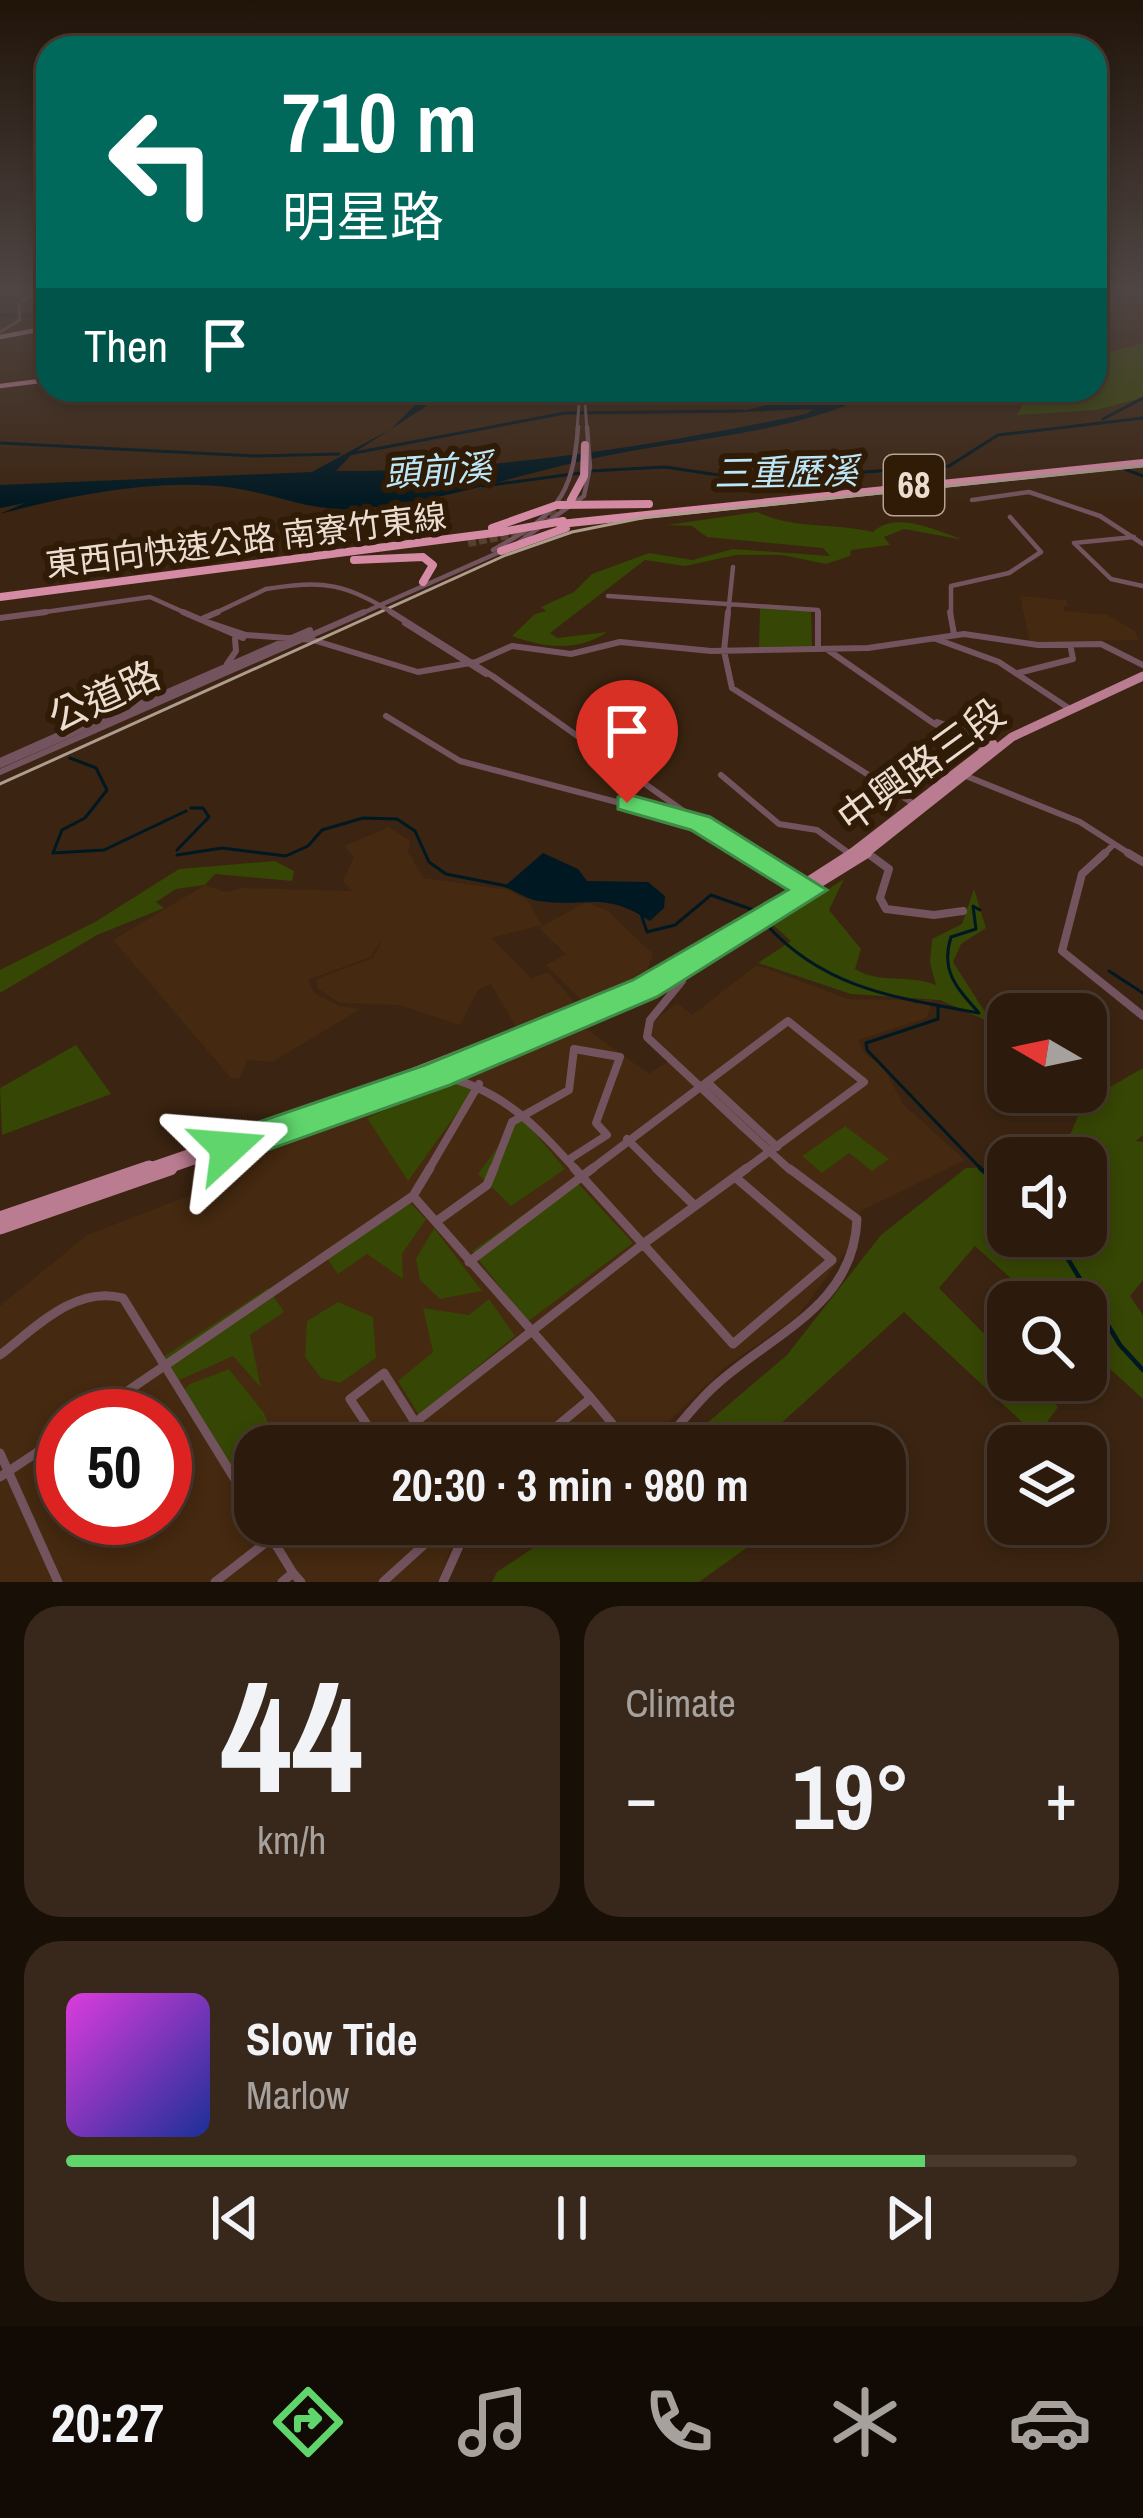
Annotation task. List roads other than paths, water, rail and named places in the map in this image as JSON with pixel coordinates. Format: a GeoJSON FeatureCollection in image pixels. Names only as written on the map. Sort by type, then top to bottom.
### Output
{"type":"FeatureCollection","features":[{"type":"Feature","properties":{"kind":"highway"},"geometry":{"type":"LineString","coordinates":[[573,502],[584,476],[585,446]]}},
{"type":"Feature","properties":{"kind":"highway","name":"東西向快速公路 南寮竹東線"},"geometry":{"type":"LineString","coordinates":[[0,598],[736,499],[1143,461]]}},
{"type":"Feature","properties":{"kind":"highway","name":"東西向快速公路 南寮竹東線"},"geometry":{"type":"LineString","coordinates":[[564,524],[1143,461]]}},
{"type":"Feature","properties":{"kind":"highway"},"geometry":{"type":"LineString","coordinates":[[584,496],[597,506]]}},
{"type":"Feature","properties":{"kind":"highway"},"geometry":{"type":"LineString","coordinates":[[388,549],[512,525],[573,502],[597,506],[736,499]]}},
{"type":"Feature","properties":{"kind":"highway"},"geometry":{"type":"LineString","coordinates":[[556,505],[547,526],[564,524]]}},
{"type":"Feature","properties":{"kind":"highway"},"geometry":{"type":"LineString","coordinates":[[501,551],[564,524]]}},
{"type":"Feature","properties":{"kind":"highway"},"geometry":{"type":"LineString","coordinates":[[512,525],[536,529]]}},
{"type":"Feature","properties":{"kind":"highway","name":"東西向快速公路 南寮竹東線"},"geometry":{"type":"LineString","coordinates":[[0,598],[500,533]]}},
{"type":"Feature","properties":{"kind":"highway"},"geometry":{"type":"LineString","coordinates":[[354,560],[468,544]]}},
{"type":"Feature","properties":{"kind":"highway"},"geometry":{"type":"LineString","coordinates":[[249,568],[423,557],[434,566],[423,582]]}},
{"type":"Feature","properties":{"kind":"main road"},"geometry":{"type":"LineString","coordinates":[[0,386],[36,382]]}},
{"type":"Feature","properties":{"kind":"main road","name":"中興路三段"},"geometry":{"type":"LineString","coordinates":[[0,1223],[434,1072],[678,970],[870,846],[988,751],[1067,707],[1139,676]]}},
{"type":"Feature","properties":{"kind":"street"},"geometry":{"type":"LineString","coordinates":[[536,529],[578,466],[581,402]]}},
{"type":"Feature","properties":{"kind":"street"},"geometry":{"type":"LineString","coordinates":[[536,529],[547,526],[584,496],[590,466],[583,402]]}},
{"type":"Feature","properties":{"kind":"street"},"geometry":{"type":"LineString","coordinates":[[972,500],[1029,491],[1100,515],[1143,544]]}},
{"type":"Feature","properties":{"kind":"street"},"geometry":{"type":"LineString","coordinates":[[953,634],[947,594],[952,586],[1009,573],[1041,553],[1010,517]]}},
{"type":"Feature","properties":{"kind":"street","name":"公道路"},"geometry":{"type":"LineString","coordinates":[[0,768],[501,551],[536,529]]}},
{"type":"Feature","properties":{"kind":"street","name":"公道路"},"geometry":{"type":"LineString","coordinates":[[177,685],[231,667],[536,529]]}},
{"type":"Feature","properties":{"kind":"street"},"geometry":{"type":"LineString","coordinates":[[1134,537],[1074,543],[1111,579],[1143,586]]}},
{"type":"Feature","properties":{"kind":"street"},"geometry":{"type":"LineString","coordinates":[[733,567],[724,651],[732,688],[919,807]]}},
{"type":"Feature","properties":{"kind":"street"},"geometry":{"type":"LineString","coordinates":[[201,620],[267,590],[310,584],[351,590],[494,677],[755,861],[808,887]]}},
{"type":"Feature","properties":{"kind":"street"},"geometry":{"type":"LineString","coordinates":[[0,618],[86,609],[140,596],[242,638],[302,638],[423,672],[479,661],[512,646],[571,654],[620,642],[724,651],[822,648],[953,634],[1070,647],[1101,644],[1139,676]]}},
{"type":"Feature","properties":{"kind":"street"},"geometry":{"type":"LineString","coordinates":[[608,596],[818,610],[822,648],[933,723],[988,751]]}},
{"type":"Feature","properties":{"kind":"street"},"geometry":{"type":"LineString","coordinates":[[231,632],[288,638]]}},
{"type":"Feature","properties":{"kind":"street"},"geometry":{"type":"LineString","coordinates":[[231,632],[237,645],[231,667]]}},
{"type":"Feature","properties":{"kind":"street"},"geometry":{"type":"LineString","coordinates":[[231,667],[242,638]]}},
{"type":"Feature","properties":{"kind":"street"},"geometry":{"type":"LineString","coordinates":[[934,638],[1018,673],[1067,707]]}},
{"type":"Feature","properties":{"kind":"street"},"geometry":{"type":"LineString","coordinates":[[1018,673],[1073,659],[1070,647]]}},
{"type":"Feature","properties":{"kind":"street","name":"公道路"},"geometry":{"type":"LineString","coordinates":[[0,768],[177,685],[231,667]]}},
{"type":"Feature","properties":{"kind":"street"},"geometry":{"type":"LineString","coordinates":[[1036,686],[1048,683]]}},
{"type":"Feature","properties":{"kind":"street"},"geometry":{"type":"LineString","coordinates":[[386,716],[460,761],[700,823]]}},
{"type":"Feature","properties":{"kind":"street"},"geometry":{"type":"LineString","coordinates":[[933,723],[945,721],[973,734]]}},
{"type":"Feature","properties":{"kind":"street"},"geometry":{"type":"LineString","coordinates":[[961,774],[1012,790],[1143,862]]}},
{"type":"Feature","properties":{"kind":"street"},"geometry":{"type":"LineString","coordinates":[[721,775],[779,824],[817,830],[854,857]]}},
{"type":"Feature","properties":{"kind":"street"},"geometry":{"type":"LineString","coordinates":[[1114,844],[1082,874],[1082,899],[1065,925],[1062,951],[1143,1016]]}},
{"type":"Feature","properties":{"kind":"street"},"geometry":{"type":"LineString","coordinates":[[870,846],[869,860],[889,869],[880,898],[886,909],[934,915],[964,911]]}},
{"type":"Feature","properties":{"kind":"street"},"geometry":{"type":"LineString","coordinates":[[678,970],[682,981],[646,1029],[659,1052],[777,1147]]}},
{"type":"Feature","properties":{"kind":"street"},"geometry":{"type":"LineString","coordinates":[[409,1425],[530,1328],[864,1082],[788,1021],[469,1262]]}},
{"type":"Feature","properties":{"kind":"street"},"geometry":{"type":"LineString","coordinates":[[437,1221],[487,1185],[512,1122],[569,1090],[574,1049],[620,1057],[596,1123],[607,1135],[568,1160]]}},
{"type":"Feature","properties":{"kind":"street"},"geometry":{"type":"LineString","coordinates":[[434,1072],[479,1084],[526,1116],[733,1344],[832,1260],[735,1177]]}},
{"type":"Feature","properties":{"kind":"street"},"geometry":{"type":"LineString","coordinates":[[128,1389],[413,1196],[479,1084]]}},
{"type":"Feature","properties":{"kind":"street"},"geometry":{"type":"LineString","coordinates":[[679,1425],[719,1382],[806,1320],[858,1251],[856,1219],[838,1198],[810,1188],[704,1085]]}},
{"type":"Feature","properties":{"kind":"street"},"geometry":{"type":"LineString","coordinates":[[628,1139],[695,1206]]}},
{"type":"Feature","properties":{"kind":"street"},"geometry":{"type":"LineString","coordinates":[[413,1196],[613,1425]]}},
{"type":"Feature","properties":{"kind":"street"},"geometry":{"type":"LineString","coordinates":[[0,1355],[74,1302],[113,1293],[123,1298],[234,1477]]}},
{"type":"Feature","properties":{"kind":"street"},"geometry":{"type":"LineString","coordinates":[[368,1425],[350,1399],[384,1372],[417,1425]]}},
{"type":"Feature","properties":{"kind":"street"},"geometry":{"type":"LineString","coordinates":[[558,1425],[591,1398]]}},
{"type":"Feature","properties":{"kind":"street"},"geometry":{"type":"LineString","coordinates":[[0,1453],[4,1474],[58,1582]]}},
{"type":"Feature","properties":{"kind":"street"},"geometry":{"type":"LineString","coordinates":[[4,1474],[36,1453]]}},
{"type":"Feature","properties":{"kind":"street"},"geometry":{"type":"LineString","coordinates":[[215,1582],[264,1545]]}},
{"type":"Feature","properties":{"kind":"street"},"geometry":{"type":"LineString","coordinates":[[275,1545],[292,1579]]}},
{"type":"Feature","properties":{"kind":"street"},"geometry":{"type":"LineString","coordinates":[[383,1582],[424,1545]]}},
{"type":"Feature","properties":{"kind":"street"},"geometry":{"type":"LineString","coordinates":[[442,1582],[459,1545]]}},
{"type":"Feature","properties":{"kind":"water"},"geometry":{"type":"Polygon","coordinates":[[[418,402],[428,402],[391,429],[418,402]]]}},
{"type":"Feature","properties":{"kind":"water","name":"頭前溪"},"geometry":{"type":"Polygon","coordinates":[[[779,402],[854,402],[778,426],[600,457],[382,506],[321,507],[234,488],[177,485],[86,495],[0,514],[25,503],[0,508],[0,485],[312,472],[390,430],[352,454],[336,471],[513,462],[690,437],[814,409],[739,412],[779,402]]]}},
{"type":"Feature","properties":{"kind":"water"},"geometry":{"type":"Polygon","coordinates":[[[543,853],[578,869],[587,881],[648,882],[665,896],[664,908],[650,921],[620,906],[539,901],[504,887],[543,853]]]}},
{"type":"Feature","properties":{"kind":"waterway"},"geometry":{"type":"LineString","coordinates":[[1103,419],[1143,398]]}},
{"type":"Feature","properties":{"kind":"waterway"},"geometry":{"type":"LineString","coordinates":[[349,454],[565,413],[743,411]]}},
{"type":"Feature","properties":{"kind":"waterway","name":"三重歷溪"},"geometry":{"type":"LineString","coordinates":[[590,471],[665,467],[752,480],[949,466],[998,435],[1143,418]]}},
{"type":"Feature","properties":{"kind":"waterway"},"geometry":{"type":"LineString","coordinates":[[0,443],[255,456],[339,454]]}},
{"type":"Feature","properties":{"kind":"waterway"},"geometry":{"type":"LineString","coordinates":[[1122,468],[1143,476]]}},
{"type":"Feature","properties":{"kind":"waterway","name":"三重歷溪"},"geometry":{"type":"LineString","coordinates":[[483,486],[580,473]]}},
{"type":"Feature","properties":{"kind":"waterway"},"geometry":{"type":"LineString","coordinates":[[70,758],[96,768],[107,790],[85,818],[62,830],[53,853],[104,850],[186,811]]}},
{"type":"Feature","properties":{"kind":"waterway"},"geometry":{"type":"LineString","coordinates":[[177,850],[209,817],[203,808],[191,808]]}},
{"type":"Feature","properties":{"kind":"waterway"},"geometry":{"type":"LineString","coordinates":[[177,855],[222,848],[286,856],[308,846],[322,830],[363,818],[397,819],[415,831],[429,862],[446,874],[507,886]]}},
{"type":"Feature","properties":{"kind":"waterway"},"geometry":{"type":"LineString","coordinates":[[640,911],[647,932],[675,925],[711,895],[756,911]]}},
{"type":"Feature","properties":{"kind":"waterway"},"geometry":{"type":"LineString","coordinates":[[766,924],[788,946],[837,977],[891,995],[979,1013],[949,969],[948,949],[951,937],[976,929],[973,906],[980,910]]}},
{"type":"Feature","properties":{"kind":"waterway"},"geometry":{"type":"LineString","coordinates":[[1109,971],[1143,993]]}},
{"type":"Feature","properties":{"kind":"waterway"},"geometry":{"type":"LineString","coordinates":[[938,1005],[938,1019],[866,1043],[867,1050],[981,1169]]}},
{"type":"Feature","properties":{"kind":"waterway"},"geometry":{"type":"LineString","coordinates":[[981,1169],[987,1174]]}},
{"type":"Feature","properties":{"kind":"waterway"},"geometry":{"type":"LineString","coordinates":[[1067,1257],[1120,1345],[1143,1370]]}},
{"type":"Feature","properties":{"kind":"tunnel"},"geometry":{"type":"LineString","coordinates":[[468,543],[529,531],[568,502]]}},
{"type":"Feature","properties":{"kind":"railway"},"geometry":{"type":"LineString","coordinates":[[0,784],[506,555],[572,532],[647,517],[1143,466]]}}]}
